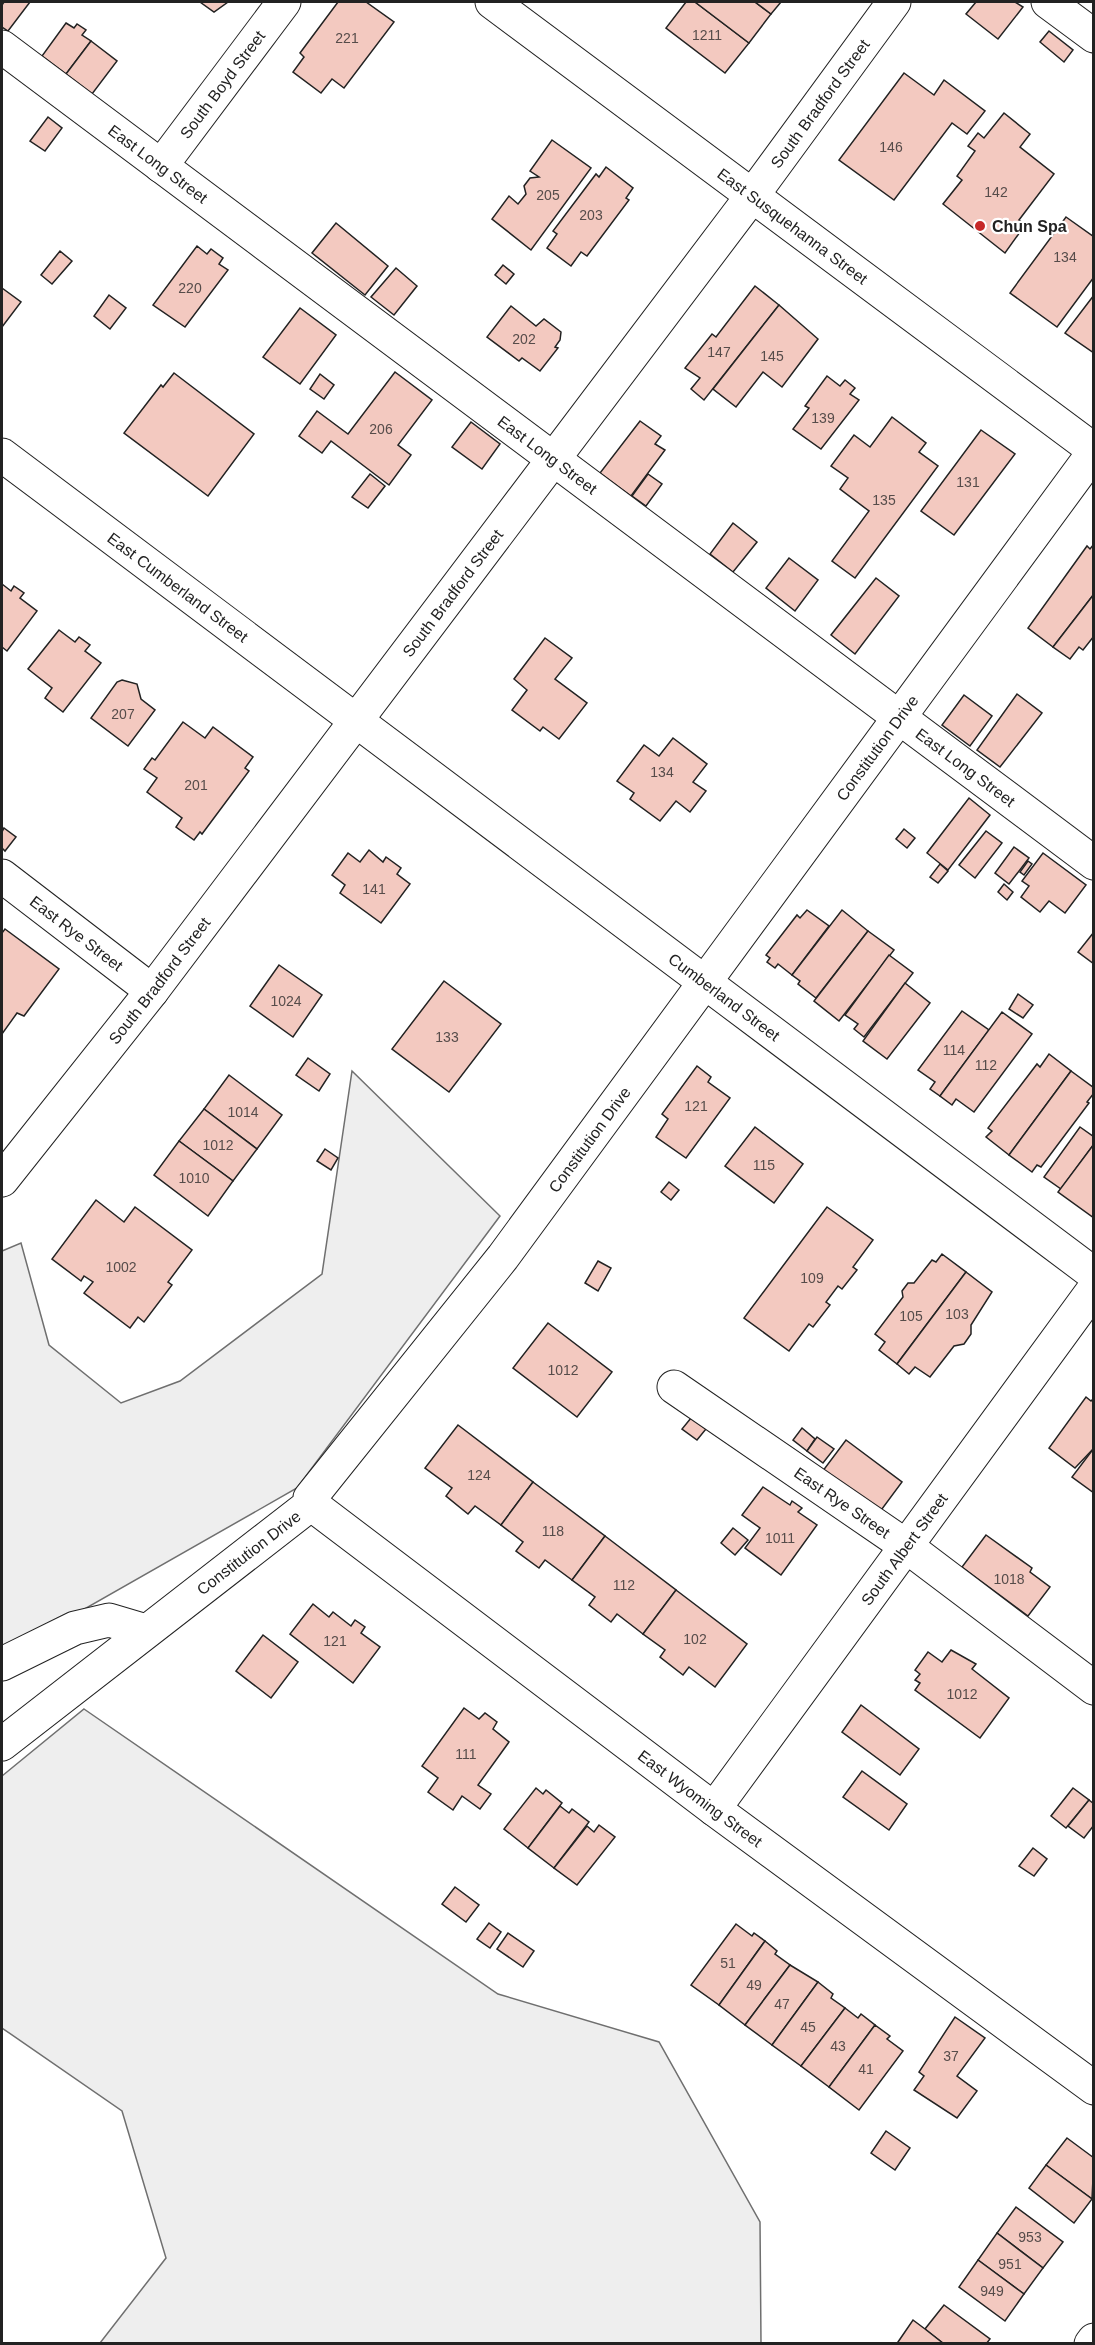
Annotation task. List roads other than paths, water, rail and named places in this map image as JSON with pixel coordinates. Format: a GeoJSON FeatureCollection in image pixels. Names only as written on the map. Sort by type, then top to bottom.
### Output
{"type":"FeatureCollection","features":[{"type":"Feature","properties":{"kind":"street","name":"South Boyd Street"},"geometry":{"type":"LineString","coordinates":[[160,166],[284,2]]}},
{"type":"Feature","properties":{"kind":"street","name":"East Susquehanna Street"},"geometry":{"type":"LineString","coordinates":[[492,2],[1094,451]]}},
{"type":"Feature","properties":{"kind":"street","name":"South Bradford Street"},"geometry":{"type":"LineString","coordinates":[[2,1180],[152,991],[752,196],[894,2]]}},
{"type":"Feature","properties":{"kind":"street"},"geometry":{"type":"LineString","coordinates":[[1048,2],[1094,36]]}},
{"type":"Feature","properties":{"kind":"street","name":"East Long Street"},"geometry":{"type":"LineString","coordinates":[[2,47],[1094,863]]}},
{"type":"Feature","properties":{"kind":"street","name":"Constitution Drive"},"geometry":{"type":"LineString","coordinates":[[2,1744],[310,1504],[310,1498],[503,1257],[1094,451]]}},
{"type":"Feature","properties":{"kind":"street","name":"East Cumberland Street"},"geometry":{"type":"LineString","coordinates":[[2,455],[355,720]]}},
{"type":"Feature","properties":{"kind":"street","name":"Cumberland Street"},"geometry":{"type":"LineString","coordinates":[[355,720],[1094,1274]]}},
{"type":"Feature","properties":{"kind":"street","name":"East Rye Street"},"geometry":{"type":"LineString","coordinates":[[2,876],[152,991]]}},
{"type":"Feature","properties":{"kind":"street","name":"South Albert Street"},"geometry":{"type":"LineString","coordinates":[[714,1809],[1094,1289]]}},
{"type":"Feature","properties":{"kind":"street","name":"East Rye Street"},"geometry":{"type":"LineString","coordinates":[[674,1387],[906,1546],[1094,1688]]}},
{"type":"Feature","properties":{"kind":"street","name":"East Wyoming Street"},"geometry":{"type":"LineString","coordinates":[[310,1504],[714,1809],[1094,2088]]}},
{"type":"Feature","properties":{"kind":"street"},"geometry":{"type":"LineString","coordinates":[[2,1664],[75,1628],[109,1620],[146,1631]]}},
{"type":"Feature","properties":{"kind":"place","name":"Chun Spa"},"geometry":{"type":"Point","coordinates":[980,226]}}]}
